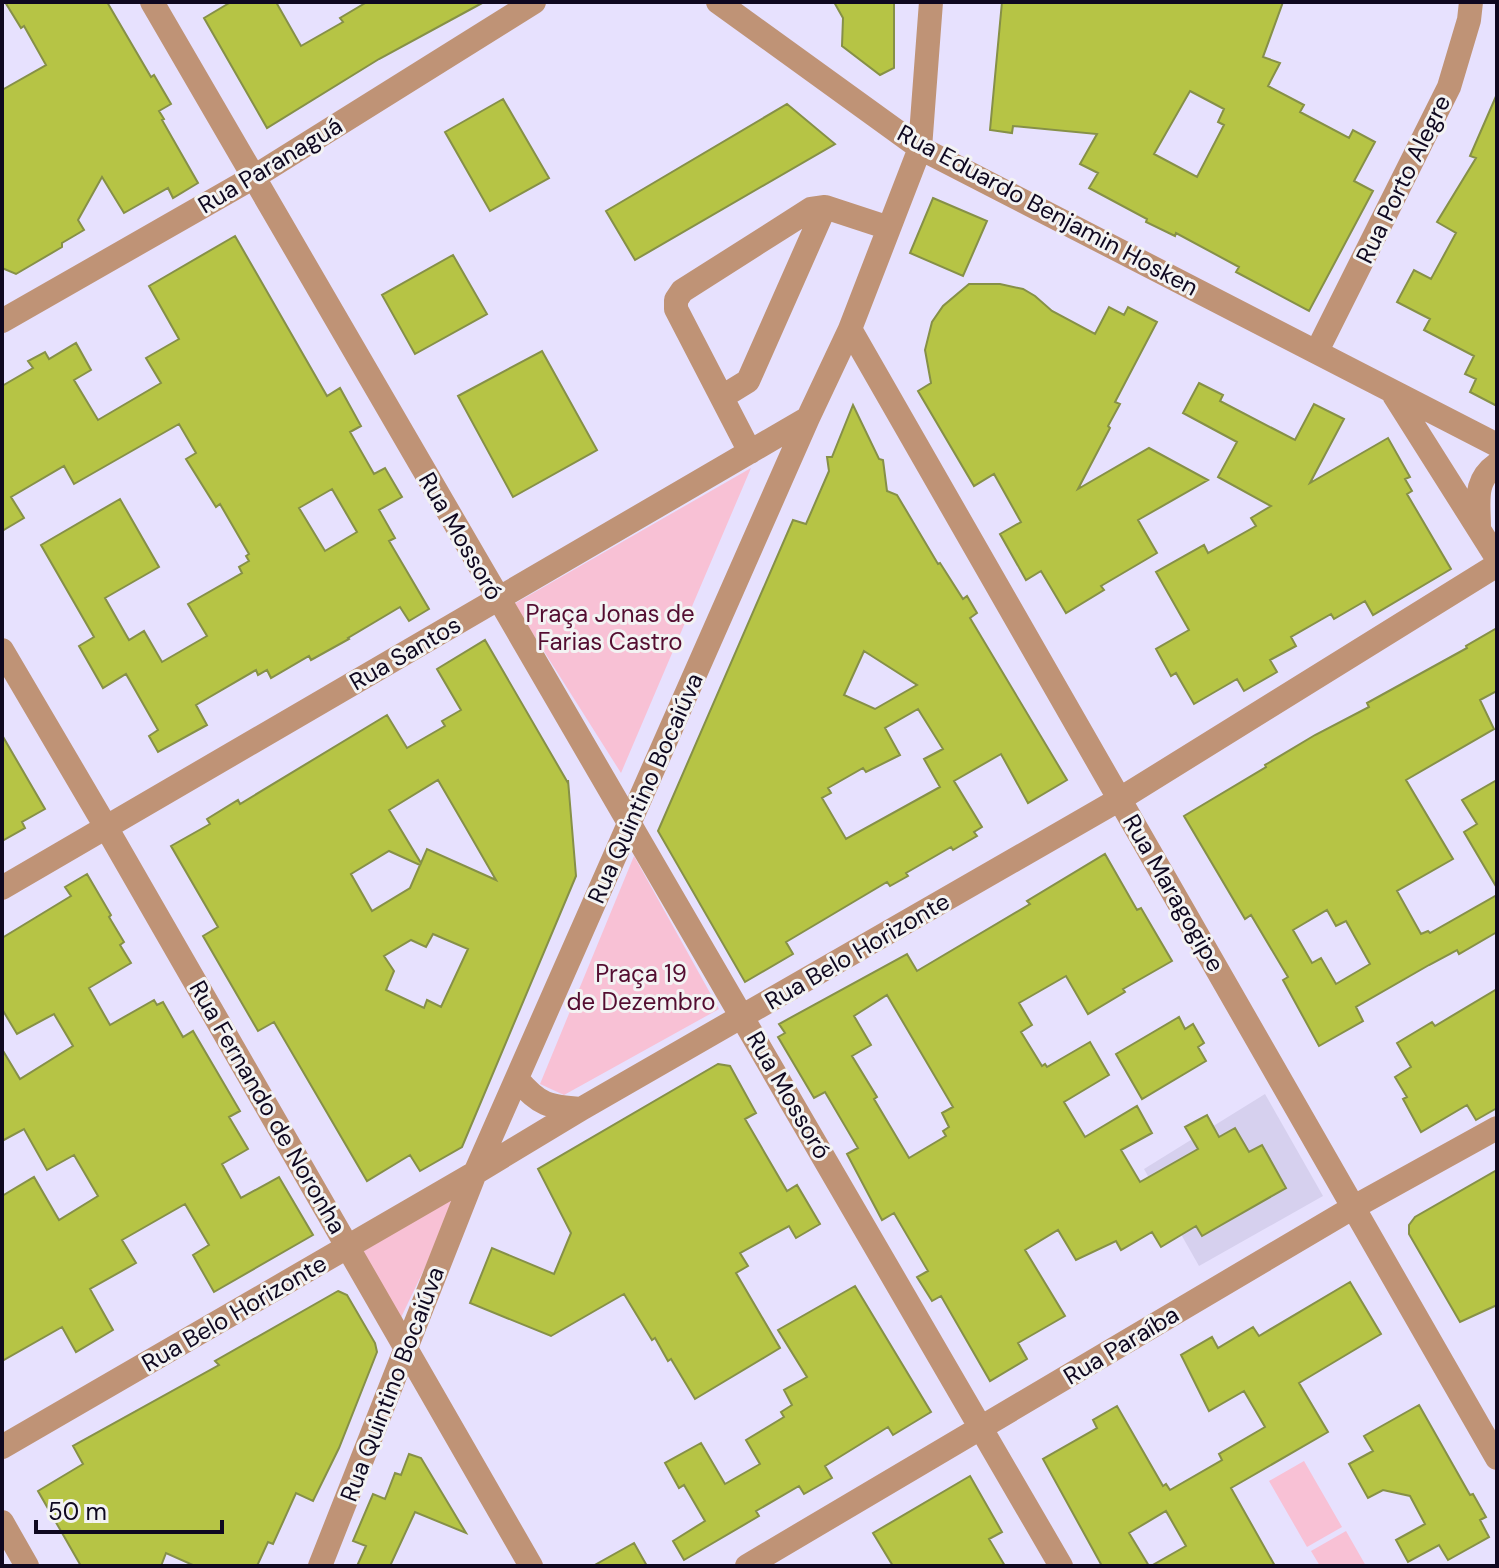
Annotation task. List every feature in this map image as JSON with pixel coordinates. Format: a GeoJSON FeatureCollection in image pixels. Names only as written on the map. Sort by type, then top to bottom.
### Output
{"type":"FeatureCollection","features":[{"type":"Feature","properties":{"kind":"street","name":"Rua Mossoró"},"geometry":{"type":"LineString","coordinates":[[152,2],[1061,1566]]}},
{"type":"Feature","properties":{"kind":"street","name":"Rua Paranaguá"},"geometry":{"type":"LineString","coordinates":[[2,321],[254,177],[534,2]]}},
{"type":"Feature","properties":{"kind":"street","name":"Rua Eduardo Benjamin Hosken"},"geometry":{"type":"LineString","coordinates":[[718,2],[920,148],[1497,445]]}},
{"type":"Feature","properties":{"kind":"street","name":"Rua Quintino Bocaiúva"},"geometry":{"type":"LineString","coordinates":[[320,1566],[475,1173],[850,329],[920,148],[931,2]]}},
{"type":"Feature","properties":{"kind":"street","name":"Rua Porto Alegre"},"geometry":{"type":"LineString","coordinates":[[1317,351],[1449,87],[1469,20],[1471,2]]}},
{"type":"Feature","properties":{"kind":"street"},"geometry":{"type":"LineString","coordinates":[[750,452],[676,309],[676,300],[682,291],[811,209],[825,207],[889,228]]}},
{"type":"Feature","properties":{"kind":"street"},"geometry":{"type":"LineString","coordinates":[[722,397],[748,381],[825,207]]}},
{"type":"Feature","properties":{"kind":"street","name":"Rua Maragogipe"},"geometry":{"type":"LineString","coordinates":[[850,329],[1497,1458]]}},
{"type":"Feature","properties":{"kind":"street"},"geometry":{"type":"LineString","coordinates":[[1393,393],[1497,558]]}},
{"type":"Feature","properties":{"kind":"street","name":"Rua Santos"},"geometry":{"type":"LineString","coordinates":[[2,888],[808,418]]}},
{"type":"Feature","properties":{"kind":"street"},"geometry":{"type":"LineString","coordinates":[[1479,528],[1479,484],[1484,474],[1497,464]]}},
{"type":"Feature","properties":{"kind":"street","name":"Rua Belo Horizonte"},"geometry":{"type":"LineString","coordinates":[[2,1447],[1120,799],[1497,565]]}},
{"type":"Feature","properties":{"kind":"street","name":"Rua Fernando de Noronha"},"geometry":{"type":"LineString","coordinates":[[2,650],[349,1246],[531,1566]]}},
{"type":"Feature","properties":{"kind":"street"},"geometry":{"type":"LineString","coordinates":[[518,1080],[538,1102],[558,1108],[581,1109]]}},
{"type":"Feature","properties":{"kind":"street","name":"Rua Paraíba"},"geometry":{"type":"LineString","coordinates":[[747,1566],[1354,1207],[1497,1128]]}},
{"type":"Feature","properties":{"kind":"street"},"geometry":{"type":"LineString","coordinates":[[2,1522],[27,1566]]}},
{"type":"Feature","properties":{"kind":"shaded area"},"geometry":{"type":"Polygon","coordinates":[[[1265,1094],[1323,1196],[1199,1266],[1144,1169],[1265,1094]]]}},
{"type":"Feature","properties":{"kind":"green space","name":"Praça Jonas de Farias Castro"},"geometry":{"type":"Polygon","coordinates":[[[751,468],[621,773],[514,604],[751,468]]]}},
{"type":"Feature","properties":{"kind":"green space","name":"Praça 19 de Dezembro"},"geometry":{"type":"Polygon","coordinates":[[[634,856],[719,1009],[564,1095],[540,1084],[634,856]]]}},
{"type":"Feature","properties":{"kind":"green space"},"geometry":{"type":"Polygon","coordinates":[[[460,1194],[397,1326],[362,1252],[460,1194]]]}},
{"type":"Feature","properties":{"kind":"green space"},"geometry":{"type":"Polygon","coordinates":[[[1304,1461],[1342,1527],[1307,1547],[1269,1481],[1304,1461]]]}},
{"type":"Feature","properties":{"kind":"green space"},"geometry":{"type":"Polygon","coordinates":[[[1346,1531],[1366,1566],[1320,1566],[1311,1551],[1346,1531]]]}},
{"type":"Feature","properties":{"kind":"building"},"geometry":{"type":"Polygon","coordinates":[[[5,2],[107,2],[151,77],[154,75],[171,104],[159,111],[162,120],[198,183],[173,198],[168,188],[124,213],[102,177],[78,220],[84,230],[16,274],[2,268],[2,90],[46,65],[24,26],[21,28],[5,2]]]}},
{"type":"Feature","properties":{"kind":"building"},"geometry":{"type":"Polygon","coordinates":[[[231,2],[276,2],[301,46],[343,22],[340,18],[367,2],[484,2],[379,59],[267,128],[204,18],[231,2]]]}},
{"type":"Feature","properties":{"kind":"building"},"geometry":{"type":"Polygon","coordinates":[[[834,2],[894,2],[894,68],[880,75],[842,46],[843,18],[834,2]]]}},
{"type":"Feature","properties":{"kind":"building"},"geometry":{"type":"Polygon","coordinates":[[[1002,2],[1283,2],[1263,57],[1280,63],[1268,86],[1304,105],[1300,112],[1349,138],[1353,130],[1375,142],[1354,181],[1373,191],[1309,311],[1236,272],[1239,267],[1176,233],[1175,236],[1146,222],[1147,219],[1089,188],[1098,173],[1080,164],[1097,134],[1013,126],[1012,133],[990,130],[1002,2]],[[1190,91],[1154,154],[1197,177],[1224,125],[1218,122],[1224,109],[1190,91]]]}},
{"type":"Feature","properties":{"kind":"building"},"geometry":{"type":"Polygon","coordinates":[[[1497,94],[1497,406],[1470,392],[1476,379],[1465,374],[1474,356],[1424,330],[1430,319],[1397,302],[1414,270],[1431,279],[1456,233],[1437,222],[1476,158],[1470,156],[1497,94]]]}},
{"type":"Feature","properties":{"kind":"building"},"geometry":{"type":"Polygon","coordinates":[[[503,99],[549,178],[490,211],[445,132],[503,99]]]}},
{"type":"Feature","properties":{"kind":"building"},"geometry":{"type":"Polygon","coordinates":[[[787,104],[835,144],[635,260],[606,211],[787,104]]]}},
{"type":"Feature","properties":{"kind":"building"},"geometry":{"type":"Polygon","coordinates":[[[933,198],[987,221],[963,276],[910,253],[933,198]]]}},
{"type":"Feature","properties":{"kind":"building"},"geometry":{"type":"Polygon","coordinates":[[[235,236],[327,396],[340,388],[361,426],[350,432],[374,474],[385,468],[402,497],[379,510],[395,538],[389,541],[429,609],[409,621],[400,607],[311,660],[309,656],[271,678],[267,670],[258,675],[256,670],[196,705],[207,725],[158,752],[149,736],[158,730],[126,674],[103,688],[79,646],[94,637],[41,545],[120,499],[159,567],[105,598],[129,640],[144,631],[162,662],[207,636],[188,604],[242,573],[239,567],[249,561],[246,556],[249,554],[220,504],[216,507],[186,459],[196,453],[179,424],[74,484],[64,466],[11,497],[24,518],[2,531],[2,386],[33,368],[28,361],[45,352],[49,359],[76,343],[91,370],[74,380],[98,420],[161,383],[146,358],[179,339],[149,286],[235,236]],[[332,489],[299,508],[325,551],[357,532],[332,489]]]}},
{"type":"Feature","properties":{"kind":"building"},"geometry":{"type":"Polygon","coordinates":[[[453,255],[487,314],[415,354],[382,295],[453,255]]]}},
{"type":"Feature","properties":{"kind":"building"},"geometry":{"type":"Polygon","coordinates":[[[969,284],[1000,284],[1023,289],[1052,311],[1095,334],[1109,307],[1124,315],[1128,307],[1157,322],[1115,402],[1120,404],[1108,426],[1110,428],[1078,489],[1149,448],[1208,480],[1138,520],[1157,553],[1101,586],[1104,590],[1066,613],[1041,571],[1026,580],[1000,534],[1021,522],[994,474],[974,486],[918,391],[931,383],[925,350],[932,322],[943,306],[969,284]]]}},
{"type":"Feature","properties":{"kind":"building"},"geometry":{"type":"Polygon","coordinates":[[[542,351],[597,450],[513,497],[458,396],[542,351]]]}},
{"type":"Feature","properties":{"kind":"building"},"geometry":{"type":"Polygon","coordinates":[[[1199,383],[1223,395],[1220,401],[1295,440],[1314,404],[1344,419],[1310,483],[1388,438],[1410,477],[1405,479],[1412,491],[1407,494],[1451,569],[1373,615],[1365,601],[1334,619],[1331,614],[1291,637],[1296,646],[1270,660],[1277,672],[1244,691],[1237,679],[1194,704],[1176,673],[1171,676],[1156,649],[1189,630],[1156,572],[1204,545],[1208,553],[1256,526],[1251,518],[1271,506],[1218,477],[1237,442],[1183,413],[1199,383]]]}},
{"type":"Feature","properties":{"kind":"building"},"geometry":{"type":"Polygon","coordinates":[[[853,405],[879,459],[883,460],[887,491],[897,495],[938,564],[963,599],[967,596],[977,613],[970,618],[1067,780],[1028,803],[1001,754],[954,781],[982,827],[974,832],[977,836],[953,850],[951,847],[890,886],[887,882],[786,942],[793,954],[745,982],[658,831],[793,520],[806,524],[829,471],[827,457],[832,457],[853,405]],[[864,651],[844,695],[875,709],[917,685],[864,651]],[[918,709],[885,728],[900,755],[866,772],[863,768],[828,788],[831,793],[822,798],[846,839],[940,787],[924,759],[943,749],[918,709]]]}},
{"type":"Feature","properties":{"kind":"building"},"geometry":{"type":"Polygon","coordinates":[[[1497,628],[1497,691],[1480,700],[1494,729],[1406,780],[1453,859],[1397,891],[1421,934],[1430,933],[1497,895],[1497,932],[1459,954],[1457,950],[1356,1007],[1363,1021],[1319,1046],[1283,980],[1288,977],[1251,915],[1245,919],[1184,816],[1497,628]],[[1327,910],[1293,930],[1312,963],[1321,958],[1336,984],[1370,964],[1346,921],[1336,926],[1327,910]]]}},
{"type":"Feature","properties":{"kind":"building"},"geometry":{"type":"Polygon","coordinates":[[[485,640],[568,783],[568,780],[576,876],[462,1147],[420,1171],[410,1155],[367,1181],[274,1022],[258,1031],[203,936],[218,927],[171,846],[210,824],[207,819],[238,800],[240,804],[387,715],[407,748],[445,726],[442,721],[461,710],[437,669],[485,640]],[[438,780],[389,810],[421,863],[427,849],[496,880],[466,828],[438,780]],[[389,851],[351,874],[372,911],[410,888],[420,865],[389,851]],[[433,934],[426,947],[411,940],[384,956],[394,971],[386,990],[424,1008],[427,1000],[441,1007],[468,949],[433,934]]]}},
{"type":"Feature","properties":{"kind":"building"},"geometry":{"type":"Polygon","coordinates":[[[2,735],[45,809],[22,822],[25,828],[2,841],[2,735]]]}},
{"type":"Feature","properties":{"kind":"building"},"geometry":{"type":"Polygon","coordinates":[[[1497,780],[1497,888],[1464,832],[1477,824],[1462,800],[1497,780]]]}},
{"type":"Feature","properties":{"kind":"building"},"geometry":{"type":"Polygon","coordinates":[[[1105,854],[1137,910],[1141,908],[1172,961],[1123,989],[1125,992],[1088,1014],[1066,976],[1019,1003],[1032,1025],[1021,1032],[1042,1066],[1045,1064],[1047,1067],[1090,1042],[1109,1075],[1064,1102],[1085,1137],[1137,1106],[1152,1133],[1121,1150],[1140,1182],[1198,1149],[1185,1127],[1207,1115],[1219,1137],[1235,1128],[1249,1152],[1262,1145],[1286,1188],[1202,1236],[1196,1226],[1161,1247],[1152,1232],[1121,1250],[1116,1241],[1076,1260],[1058,1230],[1025,1250],[1065,1316],[1018,1343],[1027,1359],[990,1381],[941,1296],[932,1301],[917,1277],[928,1271],[894,1213],[882,1220],[847,1154],[858,1148],[825,1092],[814,1098],[778,1037],[785,1033],[779,1024],[907,954],[917,971],[1030,904],[1027,901],[1105,854]],[[887,995],[854,1016],[871,1045],[852,1056],[909,1158],[946,1136],[943,1131],[949,1127],[942,1113],[953,1107],[887,995]]]}},
{"type":"Feature","properties":{"kind":"building"},"geometry":{"type":"Polygon","coordinates":[[[87,874],[111,915],[109,917],[124,942],[120,945],[131,963],[89,988],[110,1025],[154,1000],[157,1005],[163,1002],[183,1037],[193,1031],[240,1111],[229,1117],[248,1149],[222,1164],[241,1198],[279,1177],[313,1235],[214,1292],[193,1255],[209,1245],[185,1204],[122,1240],[136,1263],[90,1289],[113,1330],[76,1352],[62,1327],[2,1361],[2,1196],[34,1177],[59,1220],[98,1196],[74,1155],[47,1170],[24,1129],[2,1141],[2,1049],[20,1079],[73,1046],[54,1014],[17,1034],[2,1009],[2,938],[71,896],[65,887],[87,874]]]}},
{"type":"Feature","properties":{"kind":"building"},"geometry":{"type":"Polygon","coordinates":[[[1497,989],[1497,1108],[1476,1120],[1467,1105],[1421,1132],[1395,1077],[1411,1067],[1397,1043],[1432,1022],[1435,1026],[1497,989]]]}},
{"type":"Feature","properties":{"kind":"building"},"geometry":{"type":"Polygon","coordinates":[[[1179,1017],[1185,1029],[1193,1024],[1204,1043],[1198,1047],[1206,1061],[1142,1099],[1116,1054],[1179,1017]]]}},
{"type":"Feature","properties":{"kind":"building"},"geometry":{"type":"Polygon","coordinates":[[[718,1064],[730,1066],[756,1113],[745,1119],[787,1191],[797,1185],[820,1224],[796,1238],[789,1226],[740,1253],[748,1266],[736,1273],[780,1348],[695,1399],[671,1359],[668,1361],[655,1338],[652,1340],[624,1294],[551,1336],[470,1303],[492,1248],[554,1274],[571,1233],[538,1169],[718,1064]]]}},
{"type":"Feature","properties":{"kind":"building"},"geometry":{"type":"Polygon","coordinates":[[[1497,1170],[1497,1305],[1460,1322],[1409,1234],[1409,1225],[1415,1217],[1497,1170]]]}},
{"type":"Feature","properties":{"kind":"building"},"geometry":{"type":"Polygon","coordinates":[[[1350,1282],[1381,1334],[1299,1383],[1328,1432],[1231,1488],[1275,1566],[1151,1566],[1186,1546],[1166,1511],[1129,1533],[1149,1566],[1102,1566],[1043,1459],[1097,1428],[1093,1420],[1117,1406],[1163,1486],[1166,1484],[1170,1490],[1222,1460],[1219,1454],[1265,1427],[1244,1391],[1209,1411],[1181,1355],[1212,1337],[1218,1348],[1253,1327],[1259,1336],[1350,1282]]]}},
{"type":"Feature","properties":{"kind":"building"},"geometry":{"type":"Polygon","coordinates":[[[855,1286],[931,1412],[893,1435],[888,1427],[825,1466],[832,1478],[804,1494],[799,1486],[756,1511],[759,1516],[684,1560],[673,1541],[705,1521],[684,1485],[679,1488],[665,1463],[701,1443],[725,1484],[760,1464],[746,1440],[784,1417],[781,1412],[792,1405],[784,1390],[807,1377],[778,1330],[855,1286]]]}},
{"type":"Feature","properties":{"kind":"building"},"geometry":{"type":"Polygon","coordinates":[[[338,1291],[347,1295],[375,1343],[377,1352],[339,1448],[313,1501],[296,1493],[273,1544],[268,1542],[257,1566],[195,1566],[166,1553],[161,1566],[81,1566],[38,1491],[83,1464],[73,1446],[219,1365],[215,1361],[338,1291]]]}},
{"type":"Feature","properties":{"kind":"building"},"geometry":{"type":"Polygon","coordinates":[[[1419,1405],[1470,1495],[1473,1494],[1486,1517],[1480,1520],[1489,1537],[1448,1560],[1439,1545],[1408,1562],[1396,1540],[1425,1524],[1410,1496],[1383,1490],[1368,1498],[1349,1464],[1373,1451],[1364,1436],[1419,1405]]]}},
{"type":"Feature","properties":{"kind":"building"},"geometry":{"type":"Polygon","coordinates":[[[409,1454],[421,1458],[466,1533],[415,1512],[390,1566],[357,1566],[366,1546],[353,1541],[373,1494],[385,1499],[395,1473],[401,1475],[409,1454]]]}},
{"type":"Feature","properties":{"kind":"building"},"geometry":{"type":"Polygon","coordinates":[[[970,1476],[1002,1532],[989,1539],[1005,1566],[893,1566],[873,1533],[970,1476]]]}},
{"type":"Feature","properties":{"kind":"building"},"geometry":{"type":"Polygon","coordinates":[[[634,1543],[647,1566],[593,1566],[634,1543]]]}}]}
